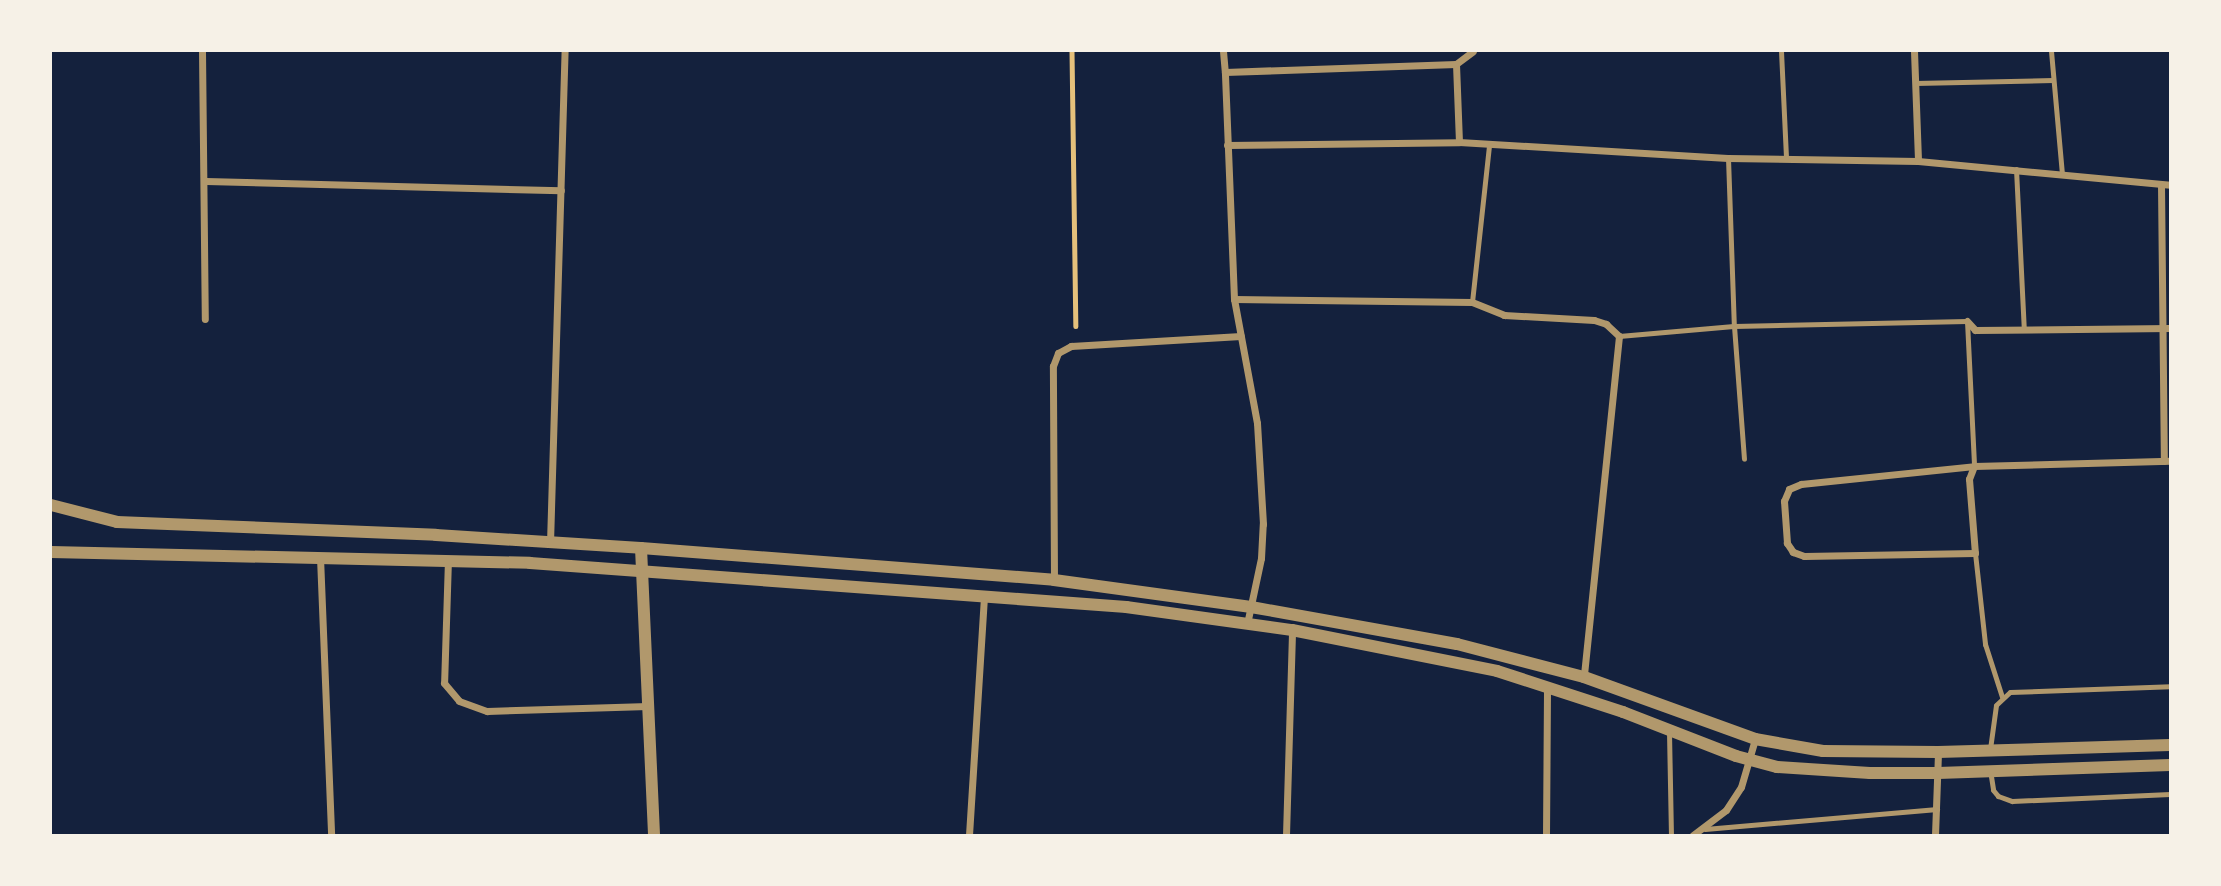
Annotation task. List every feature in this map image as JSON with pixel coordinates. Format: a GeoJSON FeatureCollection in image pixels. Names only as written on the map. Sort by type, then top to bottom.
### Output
{"type":"FeatureCollection","features":[{"type":"Feature","properties":{"kind":"street"},"geometry":{"type":"LineString","coordinates":[[202,51],[206,181],[205,319]]}},
{"type":"Feature","properties":{"kind":"street"},"geometry":{"type":"LineString","coordinates":[[550,543],[565,51]]}},
{"type":"Feature","properties":{"kind":"street"},"geometry":{"type":"LineString","coordinates":[[1223,51],[1234,299],[1257,423],[1263,524],[1261,558],[1247,624]]}},
{"type":"Feature","properties":{"kind":"street"},"geometry":{"type":"LineString","coordinates":[[1225,72],[1456,64],[1473,51]]}},
{"type":"Feature","properties":{"kind":"street"},"geometry":{"type":"LineString","coordinates":[[1914,51],[1918,161]]}},
{"type":"Feature","properties":{"kind":"street"},"geometry":{"type":"LineString","coordinates":[[1456,64],[1459,142]]}},
{"type":"Feature","properties":{"kind":"street"},"geometry":{"type":"LineString","coordinates":[[1227,145],[1459,142],[1489,146],[1728,158],[1918,161],[2170,185]]}},
{"type":"Feature","properties":{"kind":"street"},"geometry":{"type":"LineString","coordinates":[[206,181],[561,190]]}},
{"type":"Feature","properties":{"kind":"street"},"geometry":{"type":"LineString","coordinates":[[1974,466],[1969,479],[1975,553],[1804,556],[1793,552],[1787,543],[1784,501],[1788,489],[1801,484],[1974,466],[2167,461],[2161,185]]}},
{"type":"Feature","properties":{"kind":"street"},"geometry":{"type":"LineString","coordinates":[[1234,299],[1472,302],[1504,315],[1594,320],[1606,324],[1619,336],[1584,677]]}},
{"type":"Feature","properties":{"kind":"street"},"geometry":{"type":"LineString","coordinates":[[1967,321],[1975,330],[2166,328]]}},
{"type":"Feature","properties":{"kind":"street"},"geometry":{"type":"LineString","coordinates":[[1054,600],[1054,359],[1064,348],[1076,345],[1241,335]]}},
{"type":"Feature","properties":{"kind":"street"},"geometry":{"type":"LineString","coordinates":[[51,505],[117,522],[436,534],[641,548],[1054,580],[1251,607],[1457,644],[1584,677],[1755,739],[1823,751],[1938,752],[2170,745]]}},
{"type":"Feature","properties":{"kind":"street"},"geometry":{"type":"LineString","coordinates":[[641,548],[654,835]]}},
{"type":"Feature","properties":{"kind":"street"},"geometry":{"type":"LineString","coordinates":[[51,552],[448,559],[1054,600],[1247,624],[1441,658],[1547,687],[1750,760],[1798,770],[1938,773],[2170,765]]}},
{"type":"Feature","properties":{"kind":"street"},"geometry":{"type":"LineString","coordinates":[[320,556],[331,835]]}},
{"type":"Feature","properties":{"kind":"street"},"geometry":{"type":"LineString","coordinates":[[448,559],[444,683],[459,701],[487,711],[648,706]]}},
{"type":"Feature","properties":{"kind":"street"},"geometry":{"type":"LineString","coordinates":[[969,835],[984,594]]}},
{"type":"Feature","properties":{"kind":"street"},"geometry":{"type":"LineString","coordinates":[[1286,835],[1292,631]]}},
{"type":"Feature","properties":{"kind":"street"},"geometry":{"type":"LineString","coordinates":[[1546,835],[1547,687]]}},
{"type":"Feature","properties":{"kind":"street"},"geometry":{"type":"LineString","coordinates":[[1693,835],[1705,829],[1726,810],[1741,787],[1755,739]]}},
{"type":"Feature","properties":{"kind":"street"},"geometry":{"type":"LineString","coordinates":[[1935,835],[1938,752]]}},
{"type":"Feature","properties":{"kind":"lane"},"geometry":{"type":"LineString","coordinates":[[1781,51],[1786,159]]}},
{"type":"Feature","properties":{"kind":"lane"},"geometry":{"type":"LineString","coordinates":[[2051,51],[2062,175]]}},
{"type":"Feature","properties":{"kind":"lane"},"geometry":{"type":"LineString","coordinates":[[1915,83],[2053,80]]}},
{"type":"Feature","properties":{"kind":"lane"},"geometry":{"type":"LineString","coordinates":[[1472,302],[1489,146]]}},
{"type":"Feature","properties":{"kind":"lane"},"geometry":{"type":"LineString","coordinates":[[1728,158],[1734,326],[1744,459]]}},
{"type":"Feature","properties":{"kind":"lane"},"geometry":{"type":"LineString","coordinates":[[2016,169],[2024,331]]}},
{"type":"Feature","properties":{"kind":"lane"},"geometry":{"type":"LineString","coordinates":[[1619,336],[1734,326],[1967,321],[1974,466]]}},
{"type":"Feature","properties":{"kind":"lane"},"geometry":{"type":"LineString","coordinates":[[1975,553],[1985,644],[2002,697]]}},
{"type":"Feature","properties":{"kind":"lane"},"geometry":{"type":"LineString","coordinates":[[1990,750],[1996,705],[2002,697],[2019,691],[2170,685]]}},
{"type":"Feature","properties":{"kind":"lane"},"geometry":{"type":"LineString","coordinates":[[1669,729],[1671,835]]}},
{"type":"Feature","properties":{"kind":"lane"},"geometry":{"type":"LineString","coordinates":[[1990,770],[1993,790],[1998,796],[2012,801],[2170,794]]}},
{"type":"Feature","properties":{"kind":"lane"},"geometry":{"type":"LineString","coordinates":[[1705,829],[1937,809]]}},
{"type":"Feature","properties":{"kind":"path"},"geometry":{"type":"LineString","coordinates":[[1072,51],[1076,345]]}}]}
